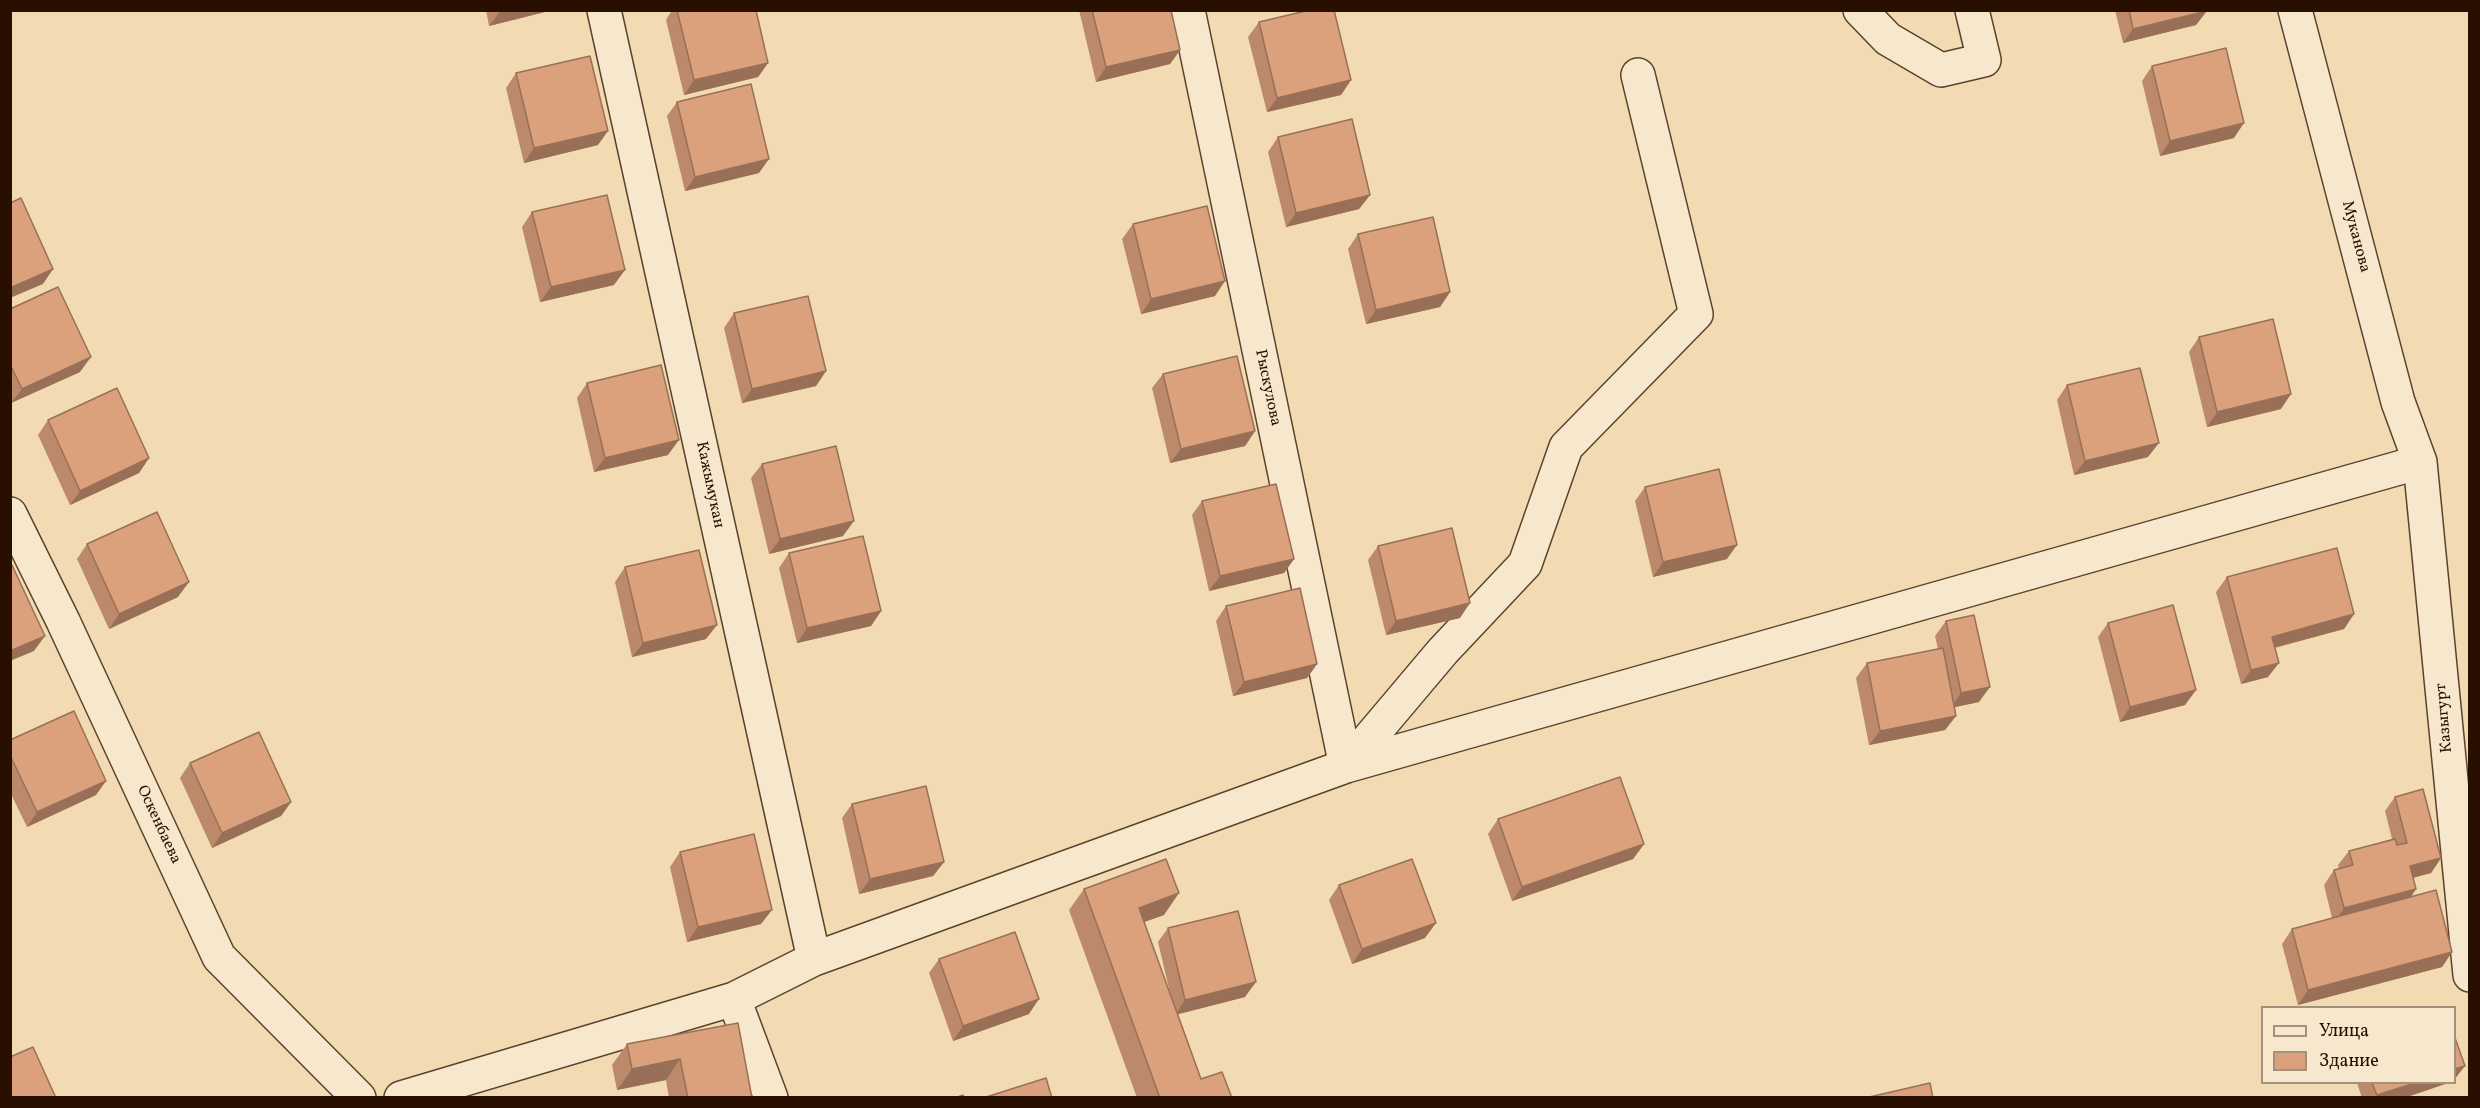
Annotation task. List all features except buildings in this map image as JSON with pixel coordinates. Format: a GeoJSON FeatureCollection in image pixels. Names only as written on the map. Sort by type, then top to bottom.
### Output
{"type":"FeatureCollection","features":[{"type":"Feature","properties":{"kind":"street","name":"Кажымукан"},"geometry":{"type":"LineString","coordinates":[[604,10],[814,959]]}},
{"type":"Feature","properties":{"kind":"street","name":"Рыскулова"},"geometry":{"type":"LineString","coordinates":[[1188,10],[1346,766]]}},
{"type":"Feature","properties":{"kind":"street"},"geometry":{"type":"LineString","coordinates":[[1860,10],[1888,39],[1941,70],[1984,60],[1972,10]]}},
{"type":"Feature","properties":{"kind":"street","name":"Муканова"},"geometry":{"type":"LineString","coordinates":[[2295,10],[2398,402],[2421,462]]}},
{"type":"Feature","properties":{"kind":"street"},"geometry":{"type":"LineString","coordinates":[[1346,766],[1443,651],[1525,564],[1566,447],[1696,314],[1638,75]]}},
{"type":"Feature","properties":{"kind":"street"},"geometry":{"type":"LineString","coordinates":[[401,1098],[734,999],[814,959],[1346,766],[2421,462]]}},
{"type":"Feature","properties":{"kind":"street","name":"Казыгурт"},"geometry":{"type":"LineString","coordinates":[[2421,462],[2469,975]]}},
{"type":"Feature","properties":{"kind":"street","name":"Оскенбаева"},"geometry":{"type":"LineString","coordinates":[[10,514],[69,632],[219,957],[359,1098]]}},
{"type":"Feature","properties":{"kind":"street"},"geometry":{"type":"LineString","coordinates":[[734,999],[771,1098]]}}]}
